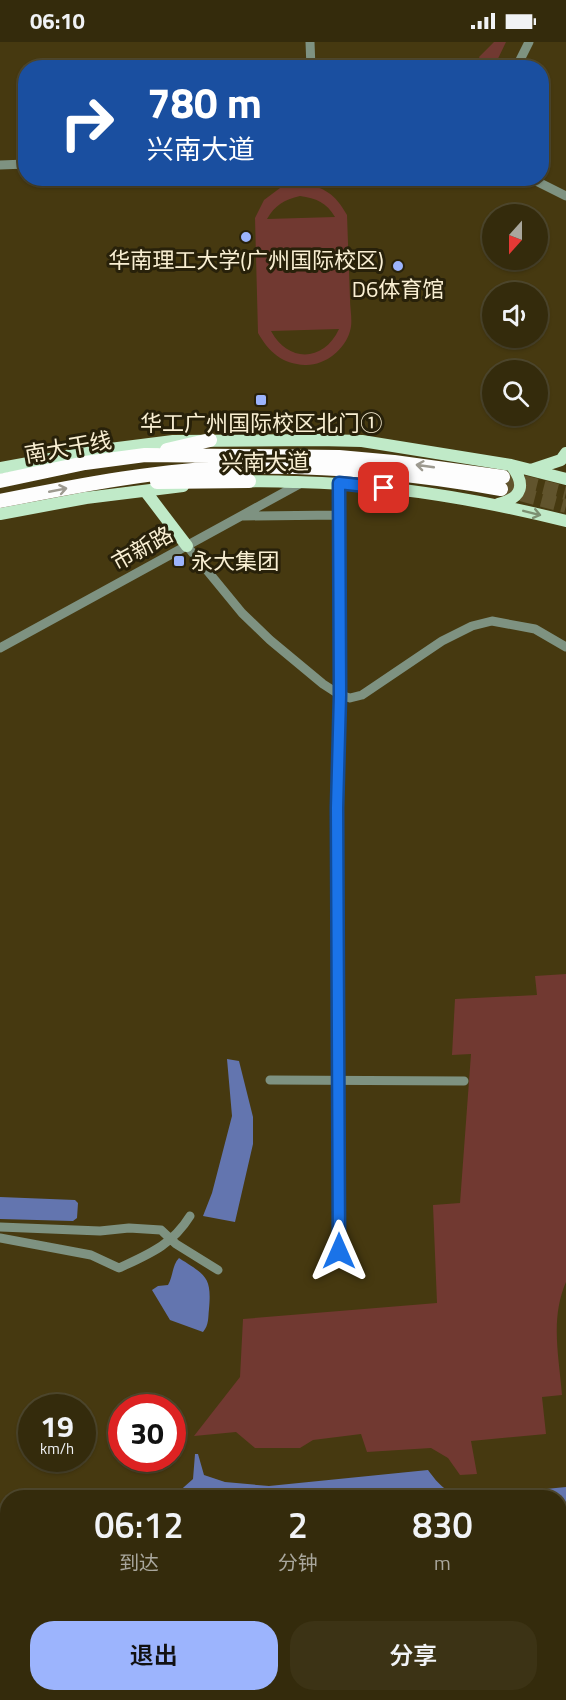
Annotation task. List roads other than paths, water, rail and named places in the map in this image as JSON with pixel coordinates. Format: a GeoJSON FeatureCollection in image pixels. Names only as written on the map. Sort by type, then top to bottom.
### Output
{"type":"FeatureCollection","features":[{"type":"Feature","properties":{"kind":"highway"},"geometry":{"type":"LineString","coordinates":[[145,456],[210,440]]}},
{"type":"Feature","properties":{"kind":"highway","name":"南大干线"},"geometry":{"type":"LineString","coordinates":[[0,481],[85,463],[145,456],[339,457],[394,462],[502,483],[345,470],[254,467],[175,473],[94,483],[0,501]]}},
{"type":"Feature","properties":{"kind":"highway"},"geometry":{"type":"LineString","coordinates":[[94,483],[249,481]]}},
{"type":"Feature","properties":{"kind":"main road","name":"兴南大道"},"geometry":{"type":"LineString","coordinates":[[0,468],[94,451],[173,441],[318,440],[362,441],[511,465],[566,479]]}},
{"type":"Feature","properties":{"kind":"main road"},"geometry":{"type":"LineString","coordinates":[[531,470],[561,460],[566,453]]}},
{"type":"Feature","properties":{"kind":"main road"},"geometry":{"type":"LineString","coordinates":[[497,504],[510,501],[517,495],[520,485],[518,475],[511,465]]}},
{"type":"Feature","properties":{"kind":"main road","name":"兴南大道"},"geometry":{"type":"LineString","coordinates":[[0,514],[87,498],[249,481],[339,483],[497,504],[566,521]]}},
{"type":"Feature","properties":{"kind":"main road"},"geometry":{"type":"LineString","coordinates":[[146,492],[187,546]]}},
{"type":"Feature","properties":{"kind":"street"},"geometry":{"type":"LineString","coordinates":[[310,42],[311,60]]}},
{"type":"Feature","properties":{"kind":"street"},"geometry":{"type":"LineString","coordinates":[[520,60],[529,42]]}},
{"type":"Feature","properties":{"kind":"street"},"geometry":{"type":"LineString","coordinates":[[0,165],[18,164]]}},
{"type":"Feature","properties":{"kind":"street"},"geometry":{"type":"LineString","coordinates":[[546,186],[566,196]]}},
{"type":"Feature","properties":{"kind":"street","name":"市新路"},"geometry":{"type":"LineString","coordinates":[[0,648],[303,482]]}},
{"type":"Feature","properties":{"kind":"street"},"geometry":{"type":"LineString","coordinates":[[339,483],[340,695],[337,785],[339,1251]]}},
{"type":"Feature","properties":{"kind":"street"},"geometry":{"type":"LineString","coordinates":[[240,516],[339,515]]}},
{"type":"Feature","properties":{"kind":"street"},"geometry":{"type":"LineString","coordinates":[[187,546],[242,613],[305,669],[340,695],[350,698],[362,695],[442,641],[472,626],[492,621],[535,628],[566,646]]}},
{"type":"Feature","properties":{"kind":"street"},"geometry":{"type":"LineString","coordinates":[[270,1080],[464,1081]]}},
{"type":"Feature","properties":{"kind":"street"},"geometry":{"type":"LineString","coordinates":[[0,1238],[91,1255],[119,1268],[159,1250],[184,1227],[190,1216]]}},
{"type":"Feature","properties":{"kind":"street"},"geometry":{"type":"LineString","coordinates":[[0,1227],[100,1231],[129,1228],[161,1230],[176,1244],[218,1270]]}},
{"type":"Feature","properties":{"kind":"water"},"geometry":{"type":"Polygon","coordinates":[[[227,1059],[239,1061],[253,1117],[253,1144],[235,1222],[203,1216],[212,1193],[232,1116],[227,1059]]]}},
{"type":"Feature","properties":{"kind":"water"},"geometry":{"type":"Polygon","coordinates":[[[0,1197],[75,1200],[78,1203],[77,1218],[73,1221],[0,1219],[0,1197]]]}},
{"type":"Feature","properties":{"kind":"water"},"geometry":{"type":"Polygon","coordinates":[[[179,1258],[201,1273],[208,1283],[210,1298],[208,1318],[203,1332],[170,1320],[152,1290],[158,1286],[168,1285],[179,1258]]]}},
{"type":"Feature","properties":{"kind":"water"},"geometry":{"type":"Polygon","coordinates":[[[195,1454],[198,1454],[204,1475],[225,1482],[269,1486],[428,1470],[447,1490],[181,1490],[193,1479],[195,1454]]]}},
{"type":"Feature","properties":{"kind":"water"},"geometry":{"type":"Polygon","coordinates":[[[566,1487],[566,1490],[536,1490],[566,1487]]]}},
{"type":"Feature","properties":{"kind":"tunnel"},"geometry":{"type":"LineString","coordinates":[[503,477],[566,493]]}},
{"type":"Feature","properties":{"kind":"tunnel"},"geometry":{"type":"LineString","coordinates":[[501,489],[566,506]]}},
{"type":"Feature","properties":{"kind":"place","name":"华南理工大学(广州国际校区)"},"geometry":{"type":"Point","coordinates":[246,237]}},
{"type":"Feature","properties":{"kind":"place","name":"D6体育馆"},"geometry":{"type":"Point","coordinates":[398,266]}},
{"type":"Feature","properties":{"kind":"place","name":"华工广州国际校区北门①"},"geometry":{"type":"Point","coordinates":[261,400]}},
{"type":"Feature","properties":{"kind":"place","name":"永大集团"},"geometry":{"type":"Point","coordinates":[179,561]}}]}
